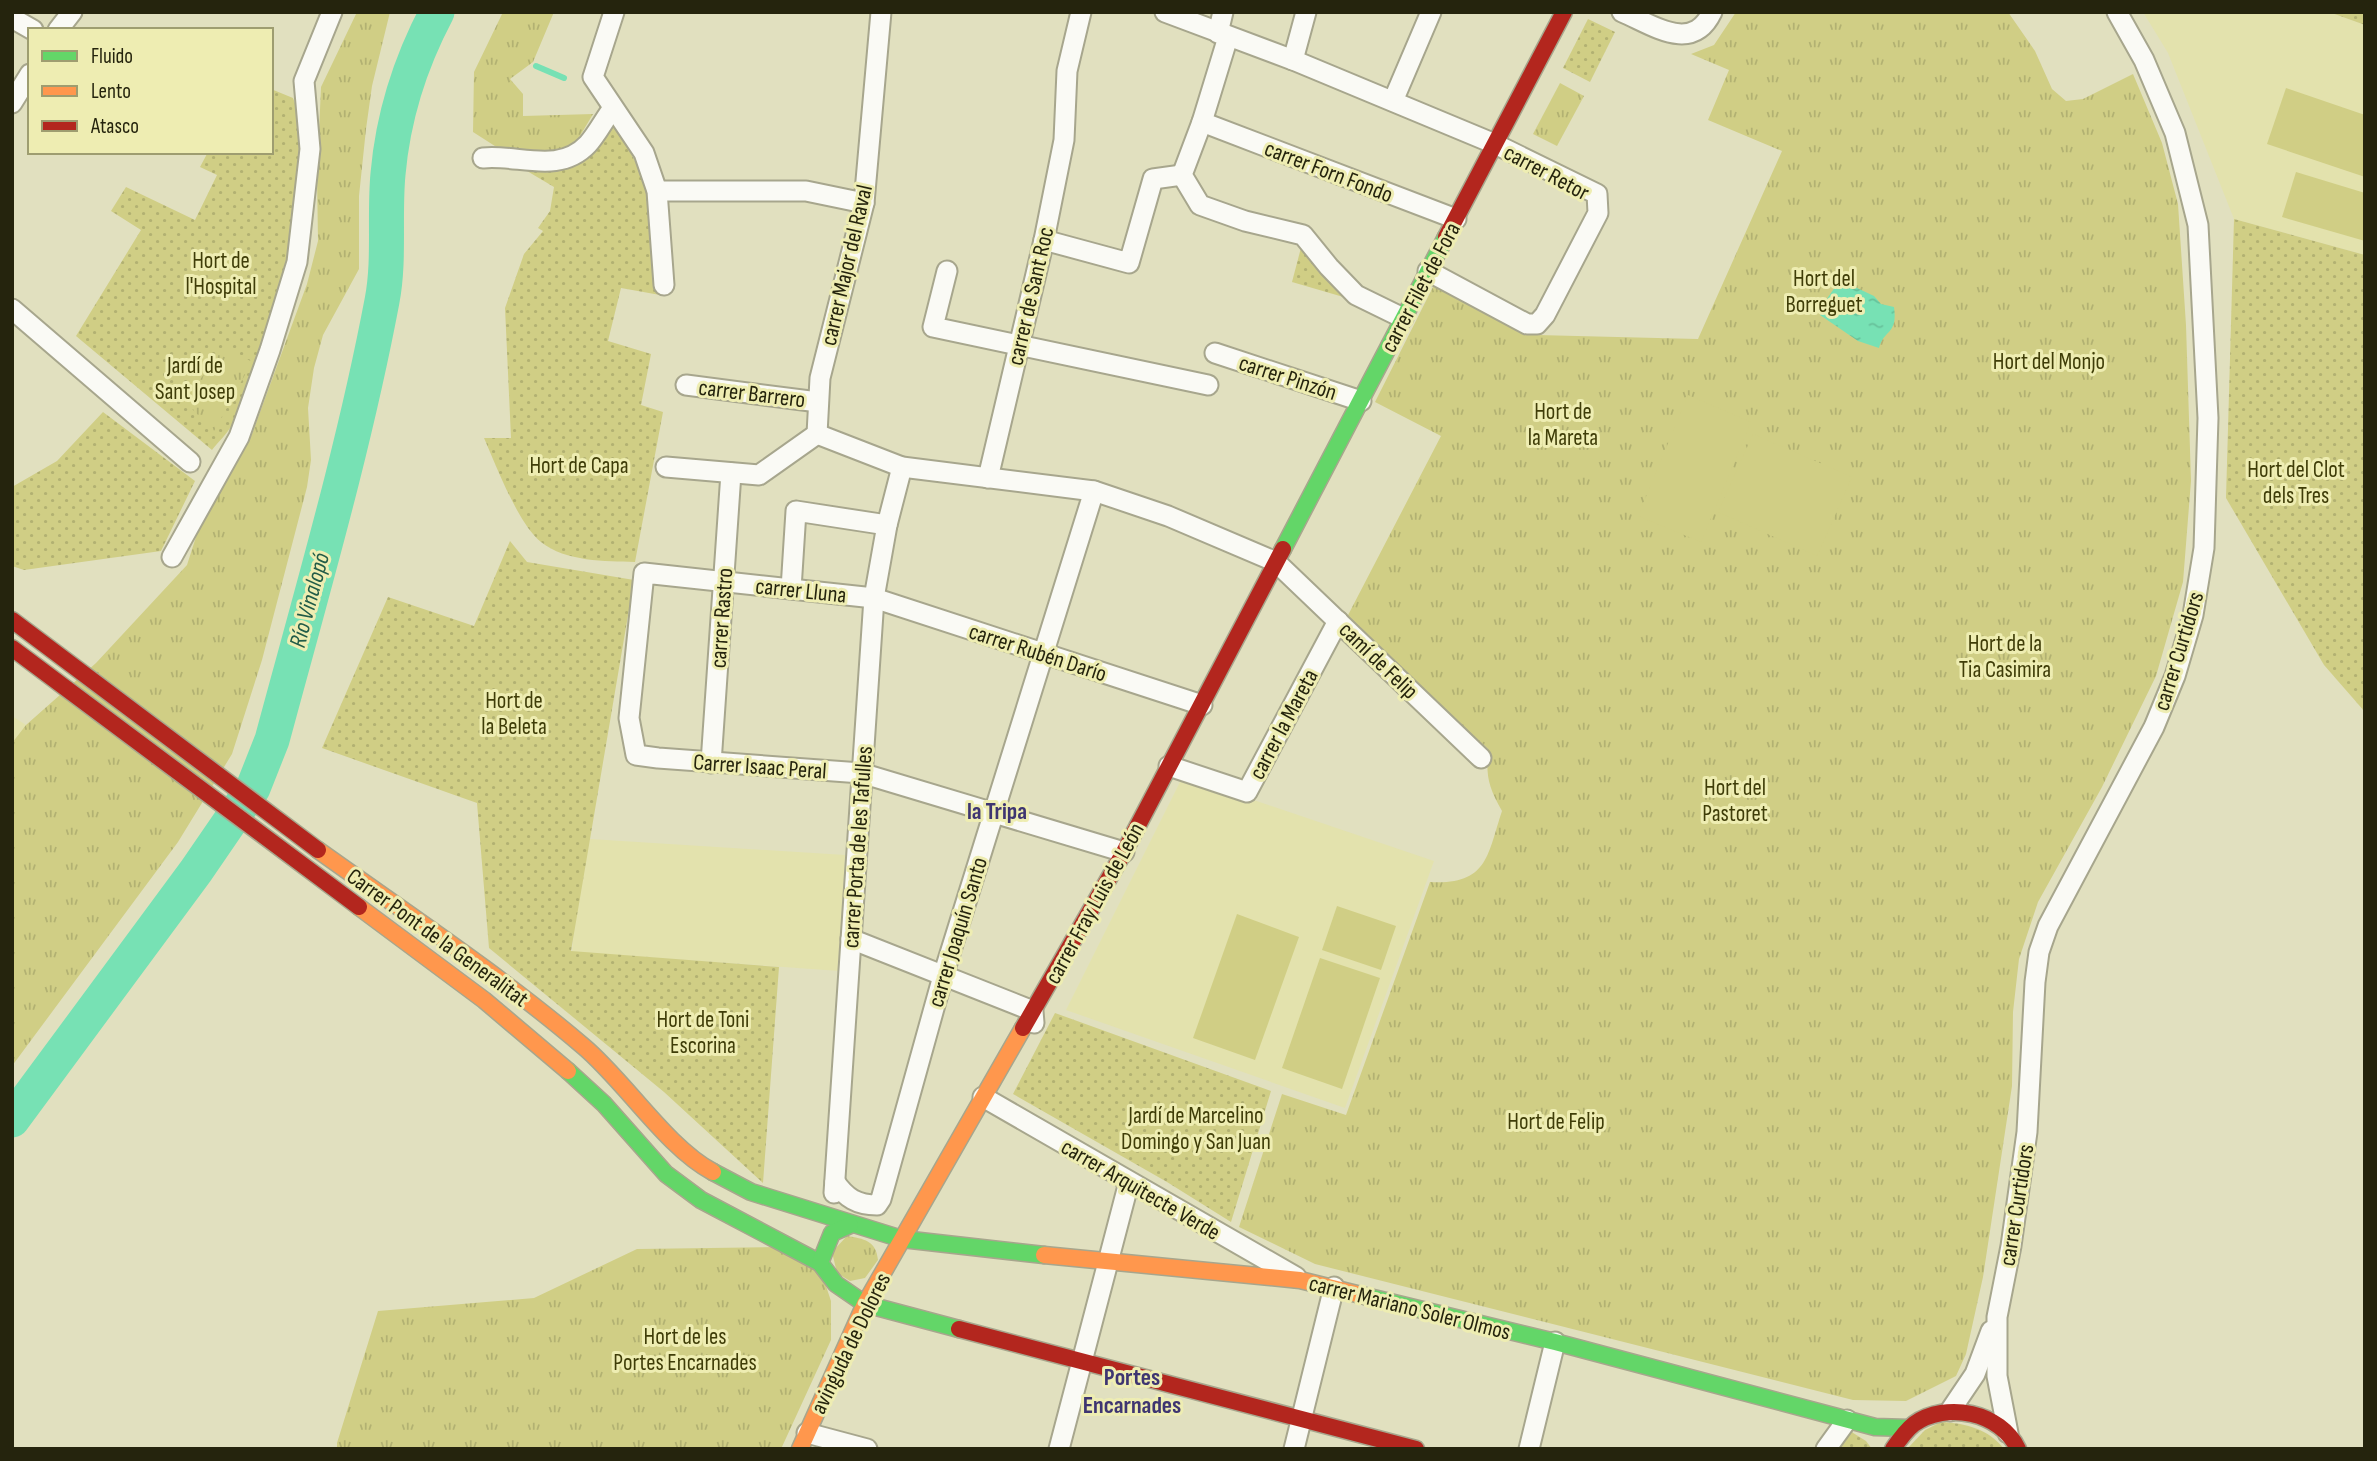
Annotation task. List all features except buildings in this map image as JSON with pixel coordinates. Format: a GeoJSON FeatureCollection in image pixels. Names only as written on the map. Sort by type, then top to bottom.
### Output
{"type":"FeatureCollection","features":[{"type":"Feature","properties":{"kind":"main road","name":"carrer Filet de Fora"},"geometry":{"type":"LineString","coordinates":[[1276,562],[1564,12]]}},
{"type":"Feature","properties":{"kind":"main road","name":"carrer Fray Luis de León"},"geometry":{"type":"LineString","coordinates":[[902,1239],[1124,852],[1276,562]]}},
{"type":"Feature","properties":{"kind":"main road","name":"Carrer Pont de la Generalitat"},"geometry":{"type":"LineString","coordinates":[[12,620],[586,1048],[679,1146],[707,1169],[751,1192],[902,1239]]}},
{"type":"Feature","properties":{"kind":"main road","name":"Carrer Pont de la Generalitat"},"geometry":{"type":"LineString","coordinates":[[14,650],[445,969],[533,1040],[604,1104],[666,1174],[701,1200],[820,1263],[836,1284],[865,1304],[1416,1449]]}},
{"type":"Feature","properties":{"kind":"main road"},"geometry":{"type":"LineString","coordinates":[[820,1263],[832,1233],[850,1225]]}},
{"type":"Feature","properties":{"kind":"main road","name":"carrer Mariano Soler Olmos"},"geometry":{"type":"LineString","coordinates":[[902,1239],[1300,1280],[1555,1342],[1875,1427],[1909,1428]]}},
{"type":"Feature","properties":{"kind":"main road","name":"avinguda de Dolores"},"geometry":{"type":"LineString","coordinates":[[803,1441],[865,1304],[902,1239]]}},
{"type":"Feature","properties":{"kind":"main road"},"geometry":{"type":"LineString","coordinates":[[1893,1449],[1909,1428],[1925,1417],[1950,1411],[1980,1415],[2019,1442]]}},
{"type":"Feature","properties":{"kind":"street"},"geometry":{"type":"LineString","coordinates":[[60,28],[72,12]]}},
{"type":"Feature","properties":{"kind":"street"},"geometry":{"type":"LineString","coordinates":[[172,557],[240,437],[297,262],[310,149],[304,80],[332,12]]}},
{"type":"Feature","properties":{"kind":"street"},"geometry":{"type":"LineString","coordinates":[[614,12],[593,77],[644,152],[657,191],[664,285]]}},
{"type":"Feature","properties":{"kind":"street","name":"carrer Major del Raval"},"geometry":{"type":"LineString","coordinates":[[817,434],[820,378],[864,203],[881,12]]}},
{"type":"Feature","properties":{"kind":"street","name":"carrer de Sant Roc"},"geometry":{"type":"LineString","coordinates":[[988,478],[1044,240],[1064,141],[1067,71],[1081,12]]}},
{"type":"Feature","properties":{"kind":"street","name":"carrer Retor"},"geometry":{"type":"LineString","coordinates":[[1165,12],[1393,101],[1495,144],[1597,194],[1598,213],[1551,304],[1537,324],[1527,324],[1428,271]]}},
{"type":"Feature","properties":{"kind":"street"},"geometry":{"type":"LineString","coordinates":[[1182,175],[1202,122],[1223,35],[1223,12]]}},
{"type":"Feature","properties":{"kind":"street"},"geometry":{"type":"LineString","coordinates":[[1293,60],[1306,12]]}},
{"type":"Feature","properties":{"kind":"street"},"geometry":{"type":"LineString","coordinates":[[1393,101],[1431,12]]}},
{"type":"Feature","properties":{"kind":"street"},"geometry":{"type":"LineString","coordinates":[[1622,12],[1674,35],[1693,34],[1708,20],[1712,12]]}},
{"type":"Feature","properties":{"kind":"street","name":"carrer Curtidors"},"geometry":{"type":"LineString","coordinates":[[1950,1411],[1975,1374],[1997,1317],[2011,1246],[2027,1132],[2039,952],[2048,926],[2154,727],[2175,676],[2193,615],[2204,548],[2208,418],[2198,225],[2175,133],[2144,60],[2117,12]]}},
{"type":"Feature","properties":{"kind":"street"},"geometry":{"type":"LineString","coordinates":[[12,18],[30,28]]}},
{"type":"Feature","properties":{"kind":"street"},"geometry":{"type":"LineString","coordinates":[[12,103],[28,77]]}},
{"type":"Feature","properties":{"kind":"street"},"geometry":{"type":"LineString","coordinates":[[483,158],[498,156],[548,162],[569,159],[590,142],[613,108]]}},
{"type":"Feature","properties":{"kind":"street","name":"carrer Forn Fondo"},"geometry":{"type":"LineString","coordinates":[[1202,122],[1456,219]]}},
{"type":"Feature","properties":{"kind":"street"},"geometry":{"type":"LineString","coordinates":[[1044,240],[1129,263],[1153,179],[1182,175]]}},
{"type":"Feature","properties":{"kind":"street"},"geometry":{"type":"LineString","coordinates":[[1182,175],[1199,205],[1245,221],[1303,235],[1356,295],[1403,318]]}},
{"type":"Feature","properties":{"kind":"street"},"geometry":{"type":"LineString","coordinates":[[657,191],[806,191],[864,203]]}},
{"type":"Feature","properties":{"kind":"street"},"geometry":{"type":"LineString","coordinates":[[947,271],[933,327],[1208,385]]}},
{"type":"Feature","properties":{"kind":"street"},"geometry":{"type":"LineString","coordinates":[[12,309],[190,463]]}},
{"type":"Feature","properties":{"kind":"street","name":"carrer Pinzón"},"geometry":{"type":"LineString","coordinates":[[1215,353],[1362,401]]}},
{"type":"Feature","properties":{"kind":"street","name":"carrer Barrero"},"geometry":{"type":"LineString","coordinates":[[686,385],[818,402]]}},
{"type":"Feature","properties":{"kind":"street"},"geometry":{"type":"LineString","coordinates":[[666,467],[760,475],[817,434],[902,467],[1094,491],[1168,516],[1276,562]]}},
{"type":"Feature","properties":{"kind":"street","name":"carrer Porta de les Tafulles"},"geometry":{"type":"LineString","coordinates":[[850,1225],[838,1212],[834,1195],[874,598],[887,525],[902,467]]}},
{"type":"Feature","properties":{"kind":"street","name":"carrer Rastro"},"geometry":{"type":"LineString","coordinates":[[711,762],[730,473]]}},
{"type":"Feature","properties":{"kind":"street","name":"carrer Joaquín Santo"},"geometry":{"type":"LineString","coordinates":[[835,1182],[845,1196],[854,1201],[877,1205],[881,1199],[943,976],[1094,491]]}},
{"type":"Feature","properties":{"kind":"street"},"geometry":{"type":"LineString","coordinates":[[791,589],[796,511],[887,525]]}},
{"type":"Feature","properties":{"kind":"street","name":"camí de Felip"},"geometry":{"type":"LineString","coordinates":[[1276,562],[1481,758]]}},
{"type":"Feature","properties":{"kind":"street","name":"carrer Lluna"},"geometry":{"type":"LineString","coordinates":[[636,755],[629,718],[644,573],[874,598]]}},
{"type":"Feature","properties":{"kind":"street","name":"carrer Rubén Darío"},"geometry":{"type":"LineString","coordinates":[[874,598],[1202,705]]}},
{"type":"Feature","properties":{"kind":"street","name":"carrer la Mareta"},"geometry":{"type":"LineString","coordinates":[[1169,766],[1247,792],[1338,621]]}},
{"type":"Feature","properties":{"kind":"street","name":"Carrer Isaac Peral"},"geometry":{"type":"LineString","coordinates":[[636,755],[862,774],[1124,852]]}},
{"type":"Feature","properties":{"kind":"street"},"geometry":{"type":"LineString","coordinates":[[851,939],[1033,1011],[1036,1019],[1033,1029],[1009,1070],[1003,1088],[1004,1100],[1014,1116]]}},
{"type":"Feature","properties":{"kind":"street","name":"carrer Arquitecte Verde"},"geometry":{"type":"LineString","coordinates":[[983,1097],[1300,1280]]}},
{"type":"Feature","properties":{"kind":"street"},"geometry":{"type":"LineString","coordinates":[[1059,1449],[1129,1182]]}},
{"type":"Feature","properties":{"kind":"street"},"geometry":{"type":"LineString","coordinates":[[1294,1449],[1334,1287]]}},
{"type":"Feature","properties":{"kind":"street","name":"carrer Curtidors"},"geometry":{"type":"LineString","coordinates":[[1997,1317],[1997,1376],[2019,1442]]}},
{"type":"Feature","properties":{"kind":"street"},"geometry":{"type":"LineString","coordinates":[[1529,1449],[1555,1342]]}},
{"type":"Feature","properties":{"kind":"street"},"geometry":{"type":"LineString","coordinates":[[1826,1449],[1847,1420]]}},
{"type":"Feature","properties":{"kind":"street"},"geometry":{"type":"LineString","coordinates":[[803,1441],[867,1449]]}},
{"type":"Feature","properties":{"kind":"shaded area"},"geometry":{"type":"Polygon","coordinates":[[[2143,12],[2329,12],[2365,25],[2365,255],[2234,219],[2168,53],[2143,12]]]}},
{"type":"Feature","properties":{"kind":"shaded area"},"geometry":{"type":"Polygon","coordinates":[[[12,716],[26,725],[12,743],[12,716]]]}},
{"type":"Feature","properties":{"kind":"shaded area"},"geometry":{"type":"Polygon","coordinates":[[[1183,776],[1434,861],[1345,1108],[1066,1010],[1183,776]]]}},
{"type":"Feature","properties":{"kind":"shaded area"},"geometry":{"type":"Polygon","coordinates":[[[590,839],[845,855],[840,971],[572,952],[580,865],[590,839]]]}},
{"type":"Feature","properties":{"kind":"green space"},"geometry":{"type":"Polygon","coordinates":[[[357,12],[390,12],[372,86],[366,129],[359,196],[359,269],[323,335],[314,368],[308,408],[311,460],[307,487],[262,660],[232,754],[178,842],[12,1066],[12,743],[26,725],[96,663],[187,565],[203,515],[252,434],[307,284],[318,241],[317,177],[321,87],[357,12]]]}},
{"type":"Feature","properties":{"kind":"green space"},"geometry":{"type":"Polygon","coordinates":[[[503,12],[554,12],[533,62],[510,79],[523,94],[523,116],[593,114],[577,141],[555,153],[498,148],[473,132],[474,72],[503,12]]]}},
{"type":"Feature","properties":{"kind":"green space"},"geometry":{"type":"Polygon","coordinates":[[[1736,12],[2008,12],[2035,51],[2052,89],[2066,101],[2083,99],[2133,74],[2162,143],[2178,204],[2186,325],[2191,481],[2183,582],[2156,676],[2102,787],[2038,902],[2019,959],[2013,1012],[2012,1086],[1983,1277],[1966,1354],[1956,1376],[1906,1401],[1853,1400],[1315,1264],[1239,1227],[1282,1094],[1346,1115],[1430,882],[1449,882],[1474,873],[1488,854],[1502,811],[1489,781],[1488,749],[1346,619],[1441,436],[1375,402],[1435,283],[1514,326],[1537,335],[1698,339],[1782,151],[1708,120],[1729,70],[1691,54],[1714,45],[1736,12]]]}},
{"type":"Feature","properties":{"kind":"green space"},"geometry":{"type":"Polygon","coordinates":[[[2329,12],[2365,12],[2365,25],[2329,12]]]}},
{"type":"Feature","properties":{"kind":"green space"},"geometry":{"type":"Polygon","coordinates":[[[1588,19],[1615,32],[1590,82],[1563,68],[1588,19]]]}},
{"type":"Feature","properties":{"kind":"green space"},"geometry":{"type":"Polygon","coordinates":[[[1560,83],[1584,96],[1557,146],[1533,134],[1560,83]]]}},
{"type":"Feature","properties":{"kind":"green space"},"geometry":{"type":"Polygon","coordinates":[[[2286,88],[2365,115],[2365,177],[2267,144],[2286,88]]]}},
{"type":"Feature","properties":{"kind":"green space","name":"Hort de l'Hospital"},"geometry":{"type":"Polygon","coordinates":[[[273,90],[293,98],[300,126],[301,160],[291,239],[270,317],[240,409],[228,432],[212,450],[76,336],[141,230],[111,211],[126,187],[195,220],[217,175],[200,167],[207,154],[273,154],[273,90]]]}},
{"type":"Feature","properties":{"kind":"green space","name":"Hort de Capa"},"geometry":{"type":"Polygon","coordinates":[[[612,118],[652,193],[660,295],[621,288],[608,341],[651,354],[641,405],[663,412],[635,562],[574,557],[551,549],[541,542],[516,508],[484,438],[511,438],[505,308],[524,254],[543,231],[538,228],[550,211],[554,187],[527,171],[498,166],[547,170],[583,162],[612,118]]]}},
{"type":"Feature","properties":{"kind":"green space"},"geometry":{"type":"Polygon","coordinates":[[[2296,172],[2365,193],[2365,241],[2282,217],[2296,172]]]}},
{"type":"Feature","properties":{"kind":"green space","name":"Hort del Clot dels Tres"},"geometry":{"type":"Polygon","coordinates":[[[2234,219],[2365,255],[2365,712],[2324,665],[2226,498],[2234,219]]]}},
{"type":"Feature","properties":{"kind":"green space"},"geometry":{"type":"Polygon","coordinates":[[[1302,244],[1357,301],[1292,282],[1302,244]]]}},
{"type":"Feature","properties":{"kind":"green space"},"geometry":{"type":"Polygon","coordinates":[[[225,346],[252,362],[214,431],[184,401],[225,346]]]}},
{"type":"Feature","properties":{"kind":"green space"},"geometry":{"type":"Polygon","coordinates":[[[1688,395],[1751,422],[1701,542],[1638,516],[1688,395]]]}},
{"type":"Feature","properties":{"kind":"green space"},"geometry":{"type":"Polygon","coordinates":[[[103,412],[195,481],[161,551],[24,570],[12,566],[12,487],[57,461],[103,412]]]}},
{"type":"Feature","properties":{"kind":"green space"},"geometry":{"type":"Polygon","coordinates":[[[1753,434],[1852,477],[1817,556],[1718,512],[1753,434]]]}},
{"type":"Feature","properties":{"kind":"green space","name":"Hort de la Beleta"},"geometry":{"type":"Polygon","coordinates":[[[510,541],[527,562],[634,580],[571,951],[779,967],[763,1183],[664,1092],[489,948],[477,803],[322,748],[388,597],[474,626],[510,541]]]}},
{"type":"Feature","properties":{"kind":"green space"},"geometry":{"type":"Polygon","coordinates":[[[1337,906],[1396,926],[1381,970],[1322,950],[1337,906]]]}},
{"type":"Feature","properties":{"kind":"green space"},"geometry":{"type":"Polygon","coordinates":[[[1237,914],[1299,937],[1255,1060],[1193,1038],[1237,914]]]}},
{"type":"Feature","properties":{"kind":"green space"},"geometry":{"type":"Polygon","coordinates":[[[1320,958],[1380,978],[1342,1089],[1282,1068],[1320,958]]]}},
{"type":"Feature","properties":{"kind":"green space","name":"Jardí de Marcelino Domingo y San Juan"},"geometry":{"type":"Polygon","coordinates":[[[1055,1013],[1271,1091],[1231,1222],[1013,1094],[1055,1013]]]}},
{"type":"Feature","properties":{"kind":"green space"},"geometry":{"type":"Polygon","coordinates":[[[847,1236],[864,1240],[875,1248],[878,1260],[865,1278],[850,1281],[837,1273],[832,1252],[847,1236]]]}},
{"type":"Feature","properties":{"kind":"green space","name":"Hort de les Portes Encarnades"},"geometry":{"type":"Polygon","coordinates":[[[777,1247],[815,1270],[826,1286],[831,1301],[831,1340],[781,1449],[337,1449],[378,1311],[534,1298],[637,1249],[777,1247]]]}},
{"type":"Feature","properties":{"kind":"green space"},"geometry":{"type":"Polygon","coordinates":[[[1941,1422],[1976,1428],[1991,1436],[2004,1449],[1907,1449],[1925,1430],[1941,1422]]]}},
{"type":"Feature","properties":{"kind":"green space"},"geometry":{"type":"Polygon","coordinates":[[[1850,1431],[1866,1441],[1872,1449],[1836,1449],[1850,1431]]]}},
{"type":"Feature","properties":{"kind":"water"},"geometry":{"type":"Polygon","coordinates":[[[1840,280],[1874,296],[1881,304],[1894,307],[1894,323],[1879,348],[1858,341],[1820,315],[1824,303],[1840,280]]]}},
{"type":"Feature","properties":{"kind":"waterway","name":"Río Vinalopó"},"geometry":{"type":"LineString","coordinates":[[12,1120],[196,871],[253,788],[272,740],[317,576],[371,356],[386,270],[386,206],[394,132],[411,71],[437,12]]}},
{"type":"Feature","properties":{"kind":"waterway"},"geometry":{"type":"LineString","coordinates":[[536,66],[564,78]]}},
{"type":"Feature","properties":{"kind":"traffic: fast"},"geometry":{"type":"LineString","coordinates":[[1283,549],[1446,237]]}},
{"type":"Feature","properties":{"kind":"traffic: fast"},"geometry":{"type":"LineString","coordinates":[[568,1071],[604,1104],[666,1174],[701,1200],[820,1263],[836,1284],[865,1304],[959,1329]]}},
{"type":"Feature","properties":{"kind":"traffic: fast"},"geometry":{"type":"LineString","coordinates":[[713,1172],[751,1192],[902,1239],[1044,1255]]}},
{"type":"Feature","properties":{"kind":"traffic: fast"},"geometry":{"type":"LineString","coordinates":[[820,1263],[832,1233],[850,1225]]}},
{"type":"Feature","properties":{"kind":"traffic: fast"},"geometry":{"type":"LineString","coordinates":[[1365,1296],[1555,1342],[1875,1427],[1908,1428]]}},
{"type":"Feature","properties":{"kind":"traffic: slow"},"geometry":{"type":"LineString","coordinates":[[318,850],[453,945],[552,1020],[599,1060],[679,1147],[713,1172]]}},
{"type":"Feature","properties":{"kind":"traffic: slow"},"geometry":{"type":"LineString","coordinates":[[359,907],[484,1000],[568,1071]]}},
{"type":"Feature","properties":{"kind":"traffic: slow"},"geometry":{"type":"LineString","coordinates":[[800,1449],[865,1304],[1023,1028]]}},
{"type":"Feature","properties":{"kind":"traffic: slow"},"geometry":{"type":"LineString","coordinates":[[1044,1255],[1300,1280],[1365,1296]]}},
{"type":"Feature","properties":{"kind":"traffic: jam"},"geometry":{"type":"LineString","coordinates":[[1446,237],[1564,12]]}},
{"type":"Feature","properties":{"kind":"traffic: jam"},"geometry":{"type":"LineString","coordinates":[[1023,1028],[1124,852],[1283,549]]}},
{"type":"Feature","properties":{"kind":"traffic: jam"},"geometry":{"type":"LineString","coordinates":[[12,620],[318,850]]}},
{"type":"Feature","properties":{"kind":"traffic: jam"},"geometry":{"type":"LineString","coordinates":[[12,648],[359,907]]}},
{"type":"Feature","properties":{"kind":"traffic: jam"},"geometry":{"type":"LineString","coordinates":[[959,1329],[1416,1449]]}},
{"type":"Feature","properties":{"kind":"traffic: jam"},"geometry":{"type":"LineString","coordinates":[[1893,1449],[1914,1424],[1927,1417],[1956,1412],[1972,1414],[1999,1426],[2010,1436],[2018,1449]]}},
{"type":"Feature","properties":{"kind":"district","name":"la Tripa"},"geometry":{"type":"Point","coordinates":[997,811]}},
{"type":"Feature","properties":{"kind":"district","name":"Portes Encarnades"},"geometry":{"type":"Point","coordinates":[1132,1391]}},
{"type":"Feature","properties":{"kind":"park label","name":"Hort del Borreguet"},"geometry":{"type":"Point","coordinates":[1824,291]}},
{"type":"Feature","properties":{"kind":"park label","name":"Hort del Monjo"},"geometry":{"type":"Point","coordinates":[2049,361]}},
{"type":"Feature","properties":{"kind":"park label","name":"Jardí de Sant Josep"},"geometry":{"type":"Point","coordinates":[195,378]}},
{"type":"Feature","properties":{"kind":"park label","name":"Hort de la Mareta"},"geometry":{"type":"Point","coordinates":[1563,424]}},
{"type":"Feature","properties":{"kind":"park label","name":"Hort de la Tia Casimira"},"geometry":{"type":"Point","coordinates":[2005,656]}},
{"type":"Feature","properties":{"kind":"park label","name":"Hort del Pastoret"},"geometry":{"type":"Point","coordinates":[1735,800]}},
{"type":"Feature","properties":{"kind":"park label","name":"Hort de Toni Escorina"},"geometry":{"type":"Point","coordinates":[703,1032]}},
{"type":"Feature","properties":{"kind":"park label","name":"Hort de Felip"},"geometry":{"type":"Point","coordinates":[1556,1121]}}]}
